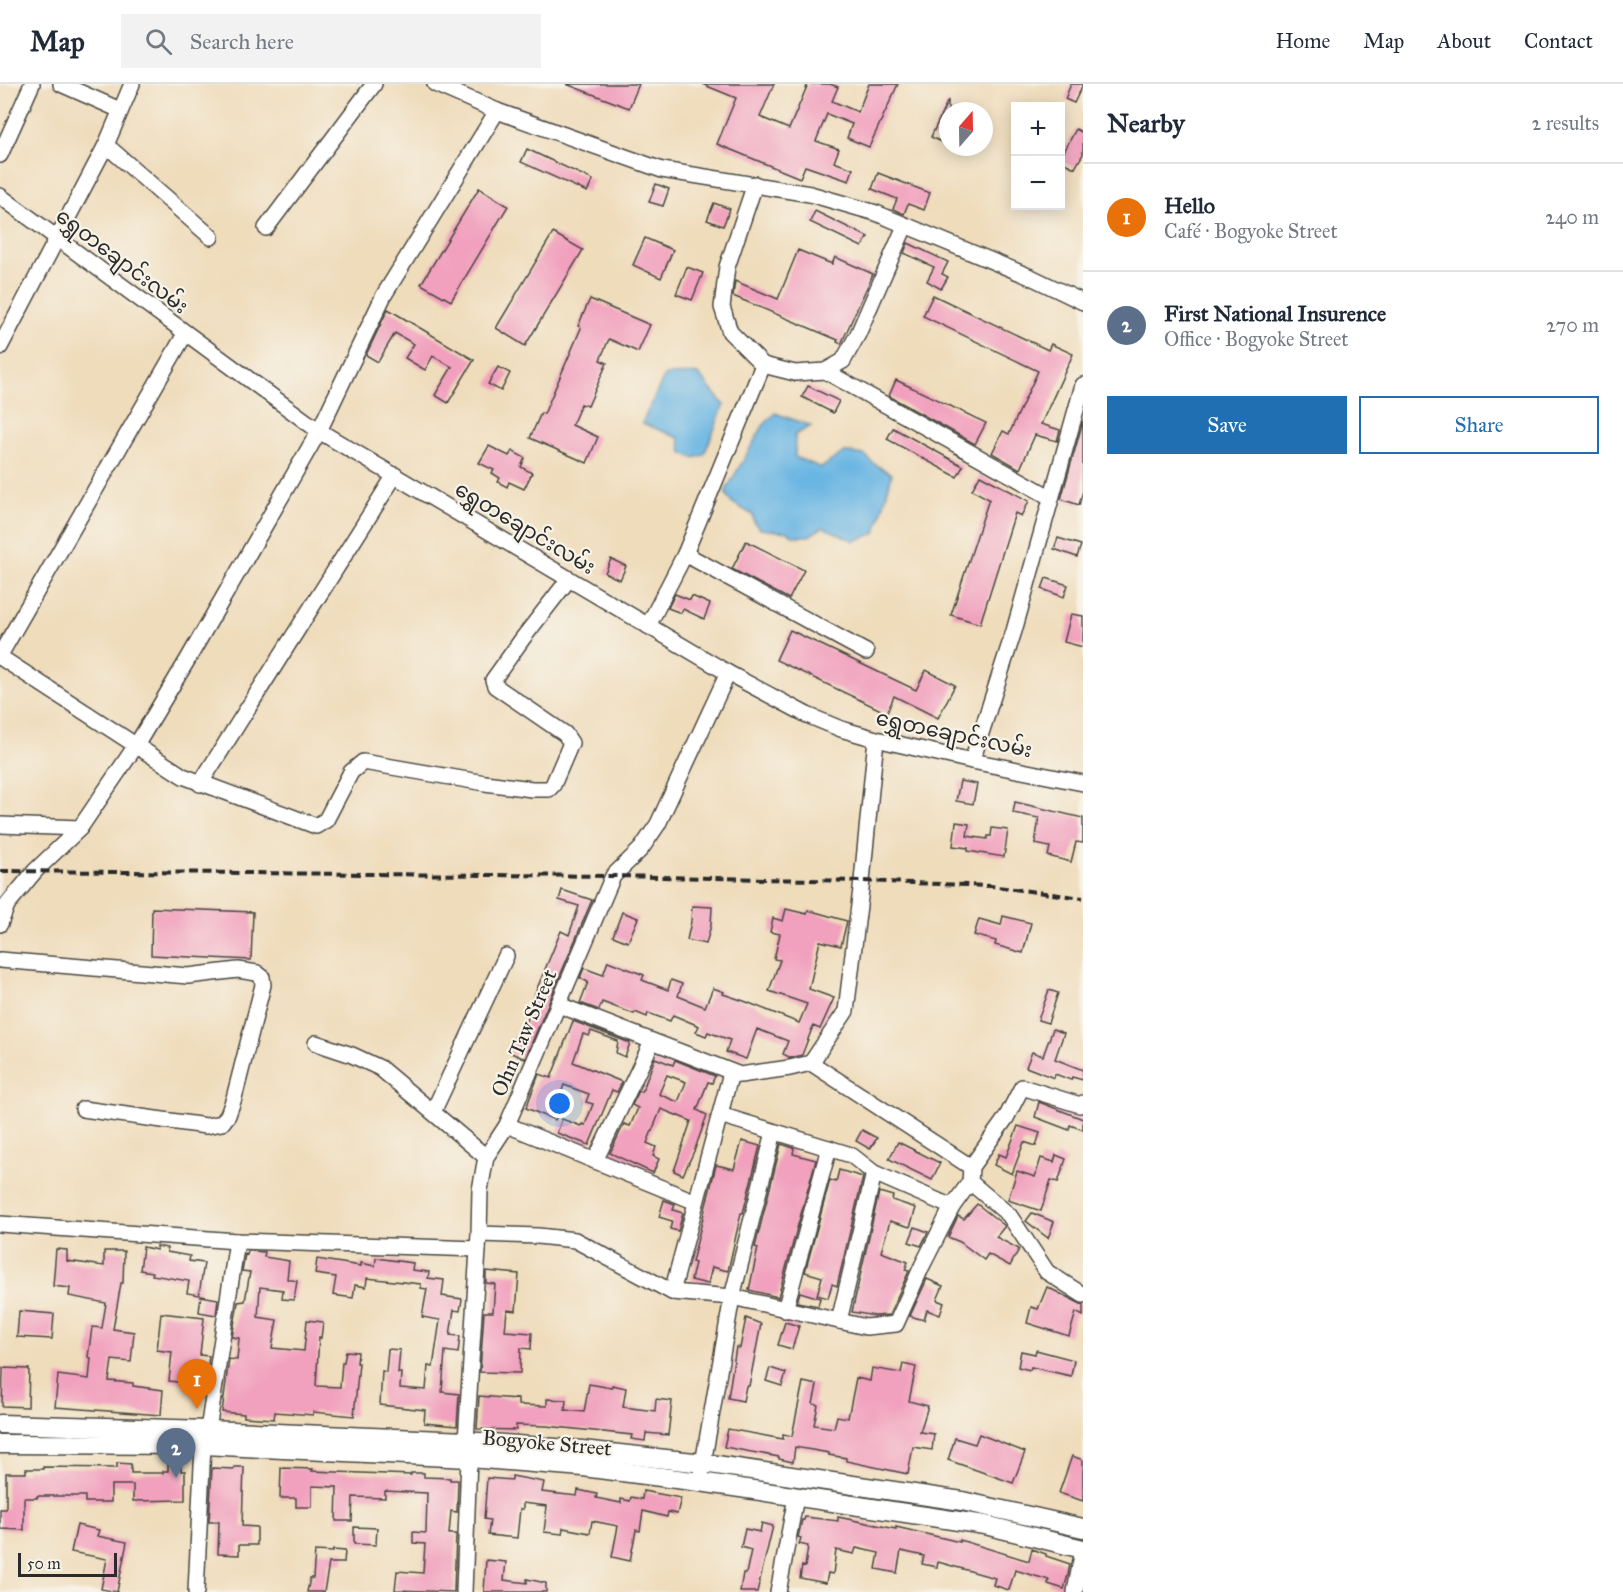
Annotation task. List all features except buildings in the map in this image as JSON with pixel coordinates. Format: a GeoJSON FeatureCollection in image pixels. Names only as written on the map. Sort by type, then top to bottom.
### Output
{"type":"FeatureCollection","features":[{"type":"Feature","properties":{"kind":"main road","name":"Bogyoke Street"},"geometry":{"type":"LineString","coordinates":[[0,1424],[703,1463],[962,1501],[1083,1528]]}},
{"type":"Feature","properties":{"kind":"main road","name":"Bogyoke Street"},"geometry":{"type":"LineString","coordinates":[[0,1444],[205,1437]]}},
{"type":"Feature","properties":{"kind":"main road","name":"Bogyoke Street"},"geometry":{"type":"LineString","coordinates":[[468,1449],[985,1525],[1083,1549]]}},
{"type":"Feature","properties":{"kind":"street"},"geometry":{"type":"LineString","coordinates":[[0,154],[32,84]]}},
{"type":"Feature","properties":{"kind":"street"},"geometry":{"type":"LineString","coordinates":[[61,84],[120,110]]}},
{"type":"Feature","properties":{"kind":"street"},"geometry":{"type":"LineString","coordinates":[[0,347],[106,146],[132,84]]}},
{"type":"Feature","properties":{"kind":"street"},"geometry":{"type":"LineString","coordinates":[[266,228],[374,84]]}},
{"type":"Feature","properties":{"kind":"street"},"geometry":{"type":"LineString","coordinates":[[435,84],[497,111],[662,170],[810,194],[876,213],[1034,278],[1083,302]]}},
{"type":"Feature","properties":{"kind":"street"},"geometry":{"type":"LineString","coordinates":[[0,924],[7,905],[35,872],[80,828],[137,744],[318,431],[384,295],[497,111]]}},
{"type":"Feature","properties":{"kind":"street"},"geometry":{"type":"LineString","coordinates":[[106,146],[211,237]]}},
{"type":"Feature","properties":{"kind":"street"},"geometry":{"type":"LineString","coordinates":[[755,184],[727,267],[722,307],[730,332],[763,365],[795,373],[825,371],[843,361],[858,334],[905,226]]}},
{"type":"Feature","properties":{"kind":"street","name":"ရွှေတချောင်းလမ်း"},"geometry":{"type":"LineString","coordinates":[[0,196],[318,431],[728,673],[807,715],[840,729],[876,739],[1083,783]]}},
{"type":"Feature","properties":{"kind":"street"},"geometry":{"type":"LineString","coordinates":[[184,334],[0,656],[183,776],[316,826],[326,820],[351,772],[363,762],[494,784],[549,789],[553,785],[571,743],[566,734],[495,686],[493,680],[522,638],[569,579]]}},
{"type":"Feature","properties":{"kind":"street"},"geometry":{"type":"LineString","coordinates":[[648,626],[685,554],[763,365]]}},
{"type":"Feature","properties":{"kind":"street"},"geometry":{"type":"LineString","coordinates":[[825,371],[1050,497]]}},
{"type":"Feature","properties":{"kind":"street"},"geometry":{"type":"LineString","coordinates":[[972,760],[1014,631],[1083,384]]}},
{"type":"Feature","properties":{"kind":"street"},"geometry":{"type":"LineString","coordinates":[[200,784],[395,475]]}},
{"type":"Feature","properties":{"kind":"street"},"geometry":{"type":"LineString","coordinates":[[685,554],[866,652]]}},
{"type":"Feature","properties":{"kind":"street","name":"Ohn Taw Street"},"geometry":{"type":"LineString","coordinates":[[464,1592],[480,1190],[486,1157],[507,1125],[613,876],[640,849],[658,824],[728,673]]}},
{"type":"Feature","properties":{"kind":"street"},"geometry":{"type":"LineString","coordinates":[[559,1005],[740,1075],[812,1063],[846,1011],[876,739]]}},
{"type":"Feature","properties":{"kind":"street"},"geometry":{"type":"LineString","coordinates":[[0,825],[80,828]]}},
{"type":"Feature","properties":{"kind":"street"},"geometry":{"type":"LineString","coordinates":[[433,1112],[506,956]]}},
{"type":"Feature","properties":{"kind":"street"},"geometry":{"type":"LineString","coordinates":[[0,960],[188,976],[238,970],[262,977],[263,985],[234,1098],[228,1115],[222,1123],[206,1126],[83,1109]]}},
{"type":"Feature","properties":{"kind":"street"},"geometry":{"type":"LineString","coordinates":[[595,1161],[652,1042]]}},
{"type":"Feature","properties":{"kind":"street"},"geometry":{"type":"LineString","coordinates":[[316,1043],[352,1055],[380,1068],[486,1157]]}},
{"type":"Feature","properties":{"kind":"street"},"geometry":{"type":"LineString","coordinates":[[812,1063],[970,1174],[1009,1215],[1047,1272],[1083,1295]]}},
{"type":"Feature","properties":{"kind":"street"},"geometry":{"type":"LineString","coordinates":[[672,1292],[731,1072]]}},
{"type":"Feature","properties":{"kind":"street"},"geometry":{"type":"LineString","coordinates":[[0,1224],[237,1241],[478,1242],[538,1236],[575,1240],[672,1292],[732,1297],[866,1327],[896,1324],[952,1207],[1022,1087],[1080,1105],[1083,1103]]}},
{"type":"Feature","properties":{"kind":"street"},"geometry":{"type":"LineString","coordinates":[[720,1115],[851,1155],[874,1173],[952,1207]]}},
{"type":"Feature","properties":{"kind":"street"},"geometry":{"type":"LineString","coordinates":[[507,1125],[696,1202]]}},
{"type":"Feature","properties":{"kind":"street"},"geometry":{"type":"LineString","coordinates":[[700,1482],[732,1297],[774,1132]]}},
{"type":"Feature","properties":{"kind":"street"},"geometry":{"type":"LineString","coordinates":[[785,1310],[829,1149]]}},
{"type":"Feature","properties":{"kind":"street"},"geometry":{"type":"LineString","coordinates":[[839,1321],[874,1173]]}},
{"type":"Feature","properties":{"kind":"street"},"geometry":{"type":"LineString","coordinates":[[196,1592],[205,1437],[237,1241]]}},
{"type":"Feature","properties":{"kind":"street"},"geometry":{"type":"LineString","coordinates":[[778,1592],[796,1497]]}},
{"type":"Feature","properties":{"kind":"street"},"geometry":{"type":"LineString","coordinates":[[1075,1592],[1083,1549]]}},
{"type":"Feature","properties":{"kind":"water"},"geometry":{"type":"Polygon","coordinates":[[[698,374],[724,405],[704,455],[694,458],[682,453],[679,438],[642,423],[665,375],[698,374]]]}},
{"type":"Feature","properties":{"kind":"water"},"geometry":{"type":"Polygon","coordinates":[[[775,413],[811,426],[795,435],[795,457],[821,468],[844,452],[865,455],[874,464],[892,474],[876,533],[854,541],[823,527],[809,536],[794,536],[788,532],[760,529],[754,523],[753,515],[731,502],[725,492],[763,426],[775,413]]]}},
{"type":"Feature","properties":{"kind":"railway"},"geometry":{"type":"LineString","coordinates":[[0,871],[613,876],[862,881],[990,886],[1083,898]]}},
{"type":"Feature","properties":{"kind":"place","name":"Hello"},"geometry":{"type":"Point","coordinates":[197,1409]}},
{"type":"Feature","properties":{"kind":"place","name":"First National Insurence"},"geometry":{"type":"Point","coordinates":[176,1478]}}]}
